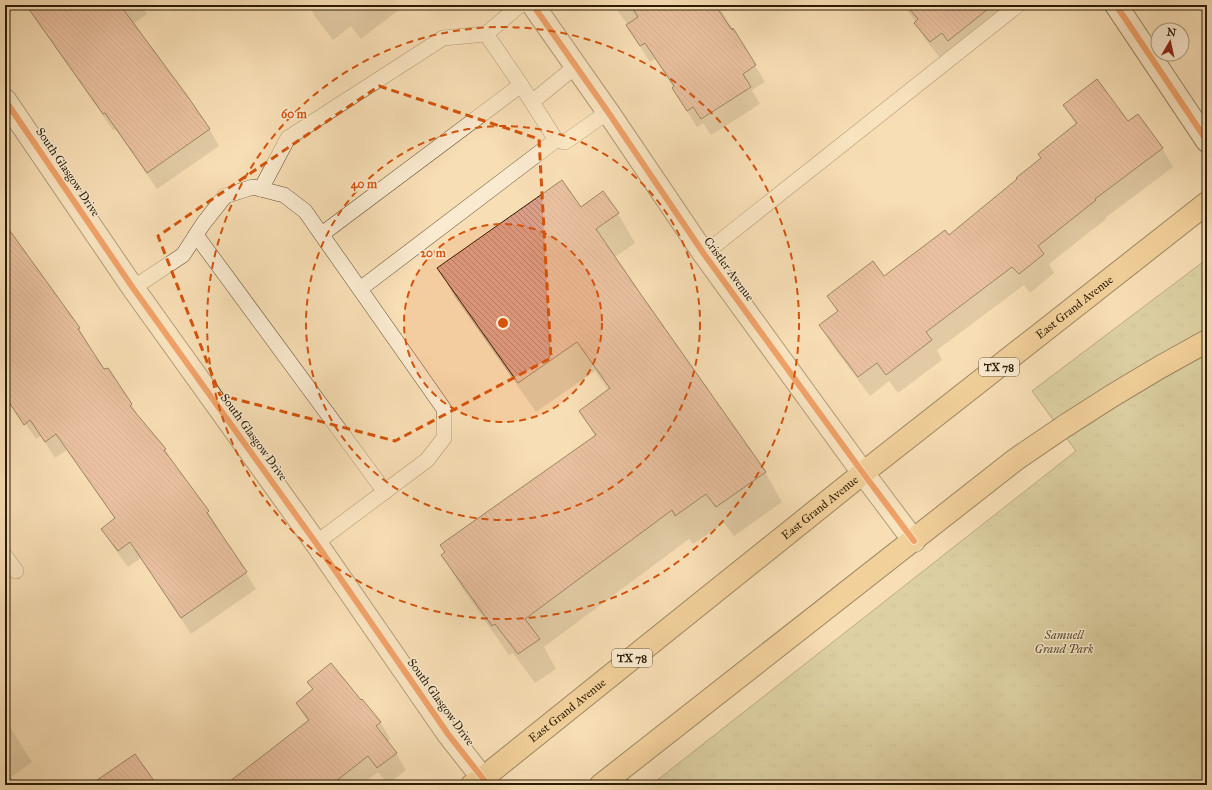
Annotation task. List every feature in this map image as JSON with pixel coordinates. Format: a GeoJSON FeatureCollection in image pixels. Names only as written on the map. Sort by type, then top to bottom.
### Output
{"type":"FeatureCollection","features":[{"type":"Feature","properties":{"kind":"main road","name":"East Grand Avenue"},"geometry":{"type":"LineString","coordinates":[[481,783],[862,473],[1207,203]]}},
{"type":"Feature","properties":{"kind":"main road"},"geometry":{"type":"LineString","coordinates":[[602,785],[1015,460],[1064,426],[1168,362],[1207,341]]}},
{"type":"Feature","properties":{"kind":"street","name":"Cristler Avenue"},"geometry":{"type":"LineString","coordinates":[[533,5],[608,112],[704,254],[862,473],[914,540]]}},
{"type":"Feature","properties":{"kind":"street"},"geometry":{"type":"LineString","coordinates":[[1116,5],[1207,141]]}},
{"type":"Feature","properties":{"kind":"street","name":"South Glasgow Drive"},"geometry":{"type":"LineString","coordinates":[[5,100],[133,288],[316,543],[481,783]]}},
{"type":"Feature","properties":{"kind":"lane"},"geometry":{"type":"LineString","coordinates":[[261,189],[288,138],[443,38],[486,34],[520,5]]}},
{"type":"Feature","properties":{"kind":"lane"},"geometry":{"type":"LineString","coordinates":[[704,254],[1018,5]]}},
{"type":"Feature","properties":{"kind":"lane"},"geometry":{"type":"LineString","coordinates":[[486,34],[556,140],[565,142],[608,112]]}},
{"type":"Feature","properties":{"kind":"lane"},"geometry":{"type":"LineString","coordinates":[[532,102],[576,66]]}},
{"type":"Feature","properties":{"kind":"lane"},"geometry":{"type":"LineString","coordinates":[[322,234],[521,86]]}},
{"type":"Feature","properties":{"kind":"lane"},"geometry":{"type":"LineString","coordinates":[[360,289],[556,140]]}},
{"type":"Feature","properties":{"kind":"lane"},"geometry":{"type":"LineString","coordinates":[[133,288],[182,255],[203,224],[225,196],[253,188],[284,194],[305,211],[322,234],[444,409],[444,438],[427,460],[316,543]]}},
{"type":"Feature","properties":{"kind":"lane"},"geometry":{"type":"LineString","coordinates":[[196,235],[385,492]]}},
{"type":"Feature","properties":{"kind":"lane"},"geometry":{"type":"LineString","coordinates":[[5,556],[16,571]]}},
{"type":"Feature","properties":{"kind":"highlighted area"},"geometry":{"type":"Polygon","coordinates":[[[379,86],[539,139],[551,358],[395,441],[220,395],[158,236],[379,86]]]}},
{"type":"Feature","properties":{"kind":"green space","name":"Samuell Grand Park"},"geometry":{"type":"Polygon","coordinates":[[[1207,259],[1207,785],[651,785],[1076,451],[1032,391],[1207,259]]]}},
{"type":"Feature","properties":{"kind":"building"},"geometry":{"type":"Polygon","coordinates":[[[26,5],[120,5],[210,129],[147,173],[105,113],[103,114],[26,5]]]}},
{"type":"Feature","properties":{"kind":"building"},"geometry":{"type":"Polygon","coordinates":[[[630,5],[715,5],[732,30],[733,28],[756,65],[743,74],[751,87],[701,119],[693,107],[687,111],[672,88],[674,86],[645,43],[640,46],[626,25],[638,17],[630,5]]]}},
{"type":"Feature","properties":{"kind":"building"},"geometry":{"type":"Polygon","coordinates":[[[906,5],[993,5],[948,41],[942,33],[930,42],[914,23],[918,19],[906,5]]]}},
{"type":"Feature","properties":{"kind":"building"},"geometry":{"type":"Polygon","coordinates":[[[1097,79],[1128,121],[1138,114],[1163,148],[1095,199],[1096,200],[1038,246],[1044,254],[1019,274],[1012,267],[926,332],[932,340],[886,375],[877,363],[858,377],[819,325],[838,311],[827,296],[873,261],[884,276],[945,230],[949,235],[1041,158],[1038,154],[1077,123],[1063,105],[1097,79]]]}},
{"type":"Feature","properties":{"kind":"building"},"geometry":{"type":"Polygon","coordinates":[[[562,180],[581,207],[603,191],[619,213],[596,229],[766,472],[716,507],[706,494],[675,516],[672,510],[525,619],[540,639],[518,654],[495,624],[492,626],[441,555],[445,552],[440,545],[596,435],[579,411],[610,388],[577,342],[518,383],[437,268],[562,180]]]}},
{"type":"Feature","properties":{"kind":"building"},"geometry":{"type":"Polygon","coordinates":[[[5,224],[80,328],[78,329],[104,369],[108,368],[132,404],[130,406],[166,449],[164,450],[209,511],[207,513],[247,572],[181,618],[130,542],[118,551],[101,529],[115,518],[56,434],[45,442],[30,420],[24,425],[5,396],[5,224]]]}},
{"type":"Feature","properties":{"kind":"building"},"geometry":{"type":"Polygon","coordinates":[[[331,663],[381,722],[376,726],[397,753],[377,768],[368,756],[331,785],[225,785],[309,720],[296,703],[313,689],[307,682],[331,663]]]}},
{"type":"Feature","properties":{"kind":"building"},"geometry":{"type":"Polygon","coordinates":[[[135,754],[157,785],[90,785],[135,754]]]}},
{"type":"Feature","properties":{"kind":"cycle path"},"geometry":{"type":"LineString","coordinates":[[533,5],[608,112],[704,254],[914,541]]}},
{"type":"Feature","properties":{"kind":"cycle path"},"geometry":{"type":"LineString","coordinates":[[1116,5],[1207,141]]}},
{"type":"Feature","properties":{"kind":"cycle path"},"geometry":{"type":"LineString","coordinates":[[5,100],[133,288],[316,543],[448,734],[488,785]]}}]}
